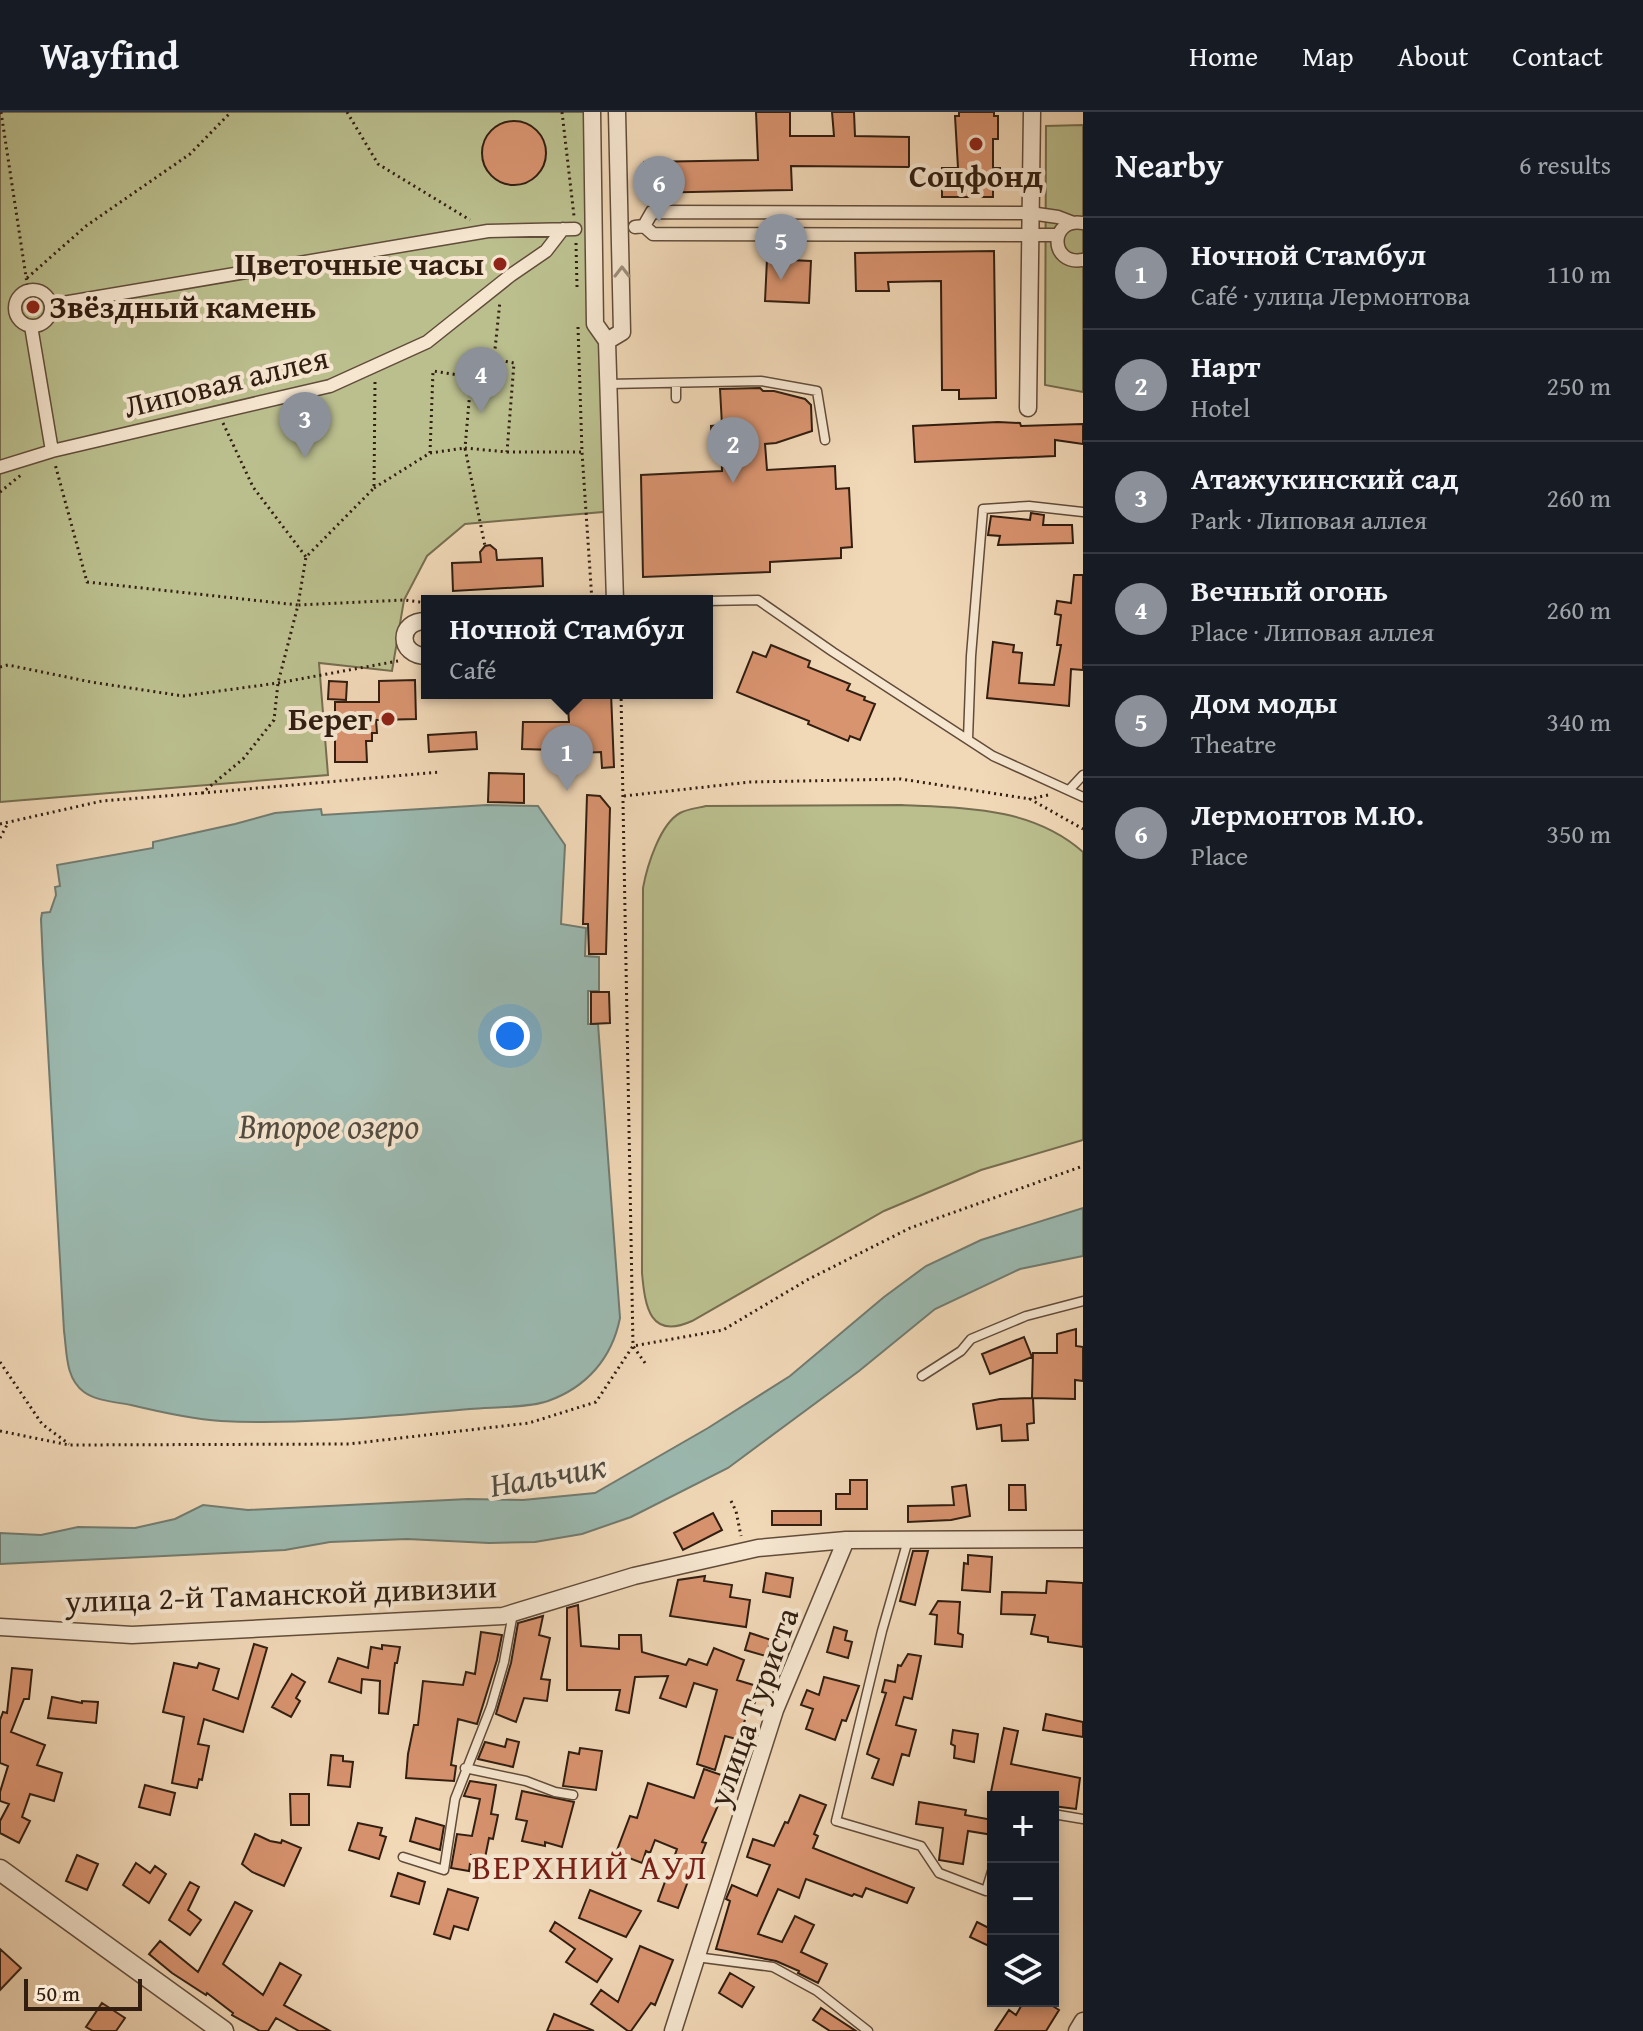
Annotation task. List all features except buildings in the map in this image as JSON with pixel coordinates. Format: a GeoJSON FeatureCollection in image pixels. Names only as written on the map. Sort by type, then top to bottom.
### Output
{"type":"FeatureCollection","features":[{"type":"Feature","properties":{"kind":"street"},"geometry":{"type":"LineString","coordinates":[[592,112],[595,324],[607,341],[615,595]]}},
{"type":"Feature","properties":{"kind":"street"},"geometry":{"type":"LineString","coordinates":[[607,341],[622,332],[617,112]]}},
{"type":"Feature","properties":{"kind":"street"},"geometry":{"type":"LineString","coordinates":[[1028,408],[1032,112]]}},
{"type":"Feature","properties":{"kind":"street"},"geometry":{"type":"LineString","coordinates":[[1058,235],[653,234],[640,226],[652,212],[1030,213],[1077,223]]}},
{"type":"Feature","properties":{"kind":"street"},"geometry":{"type":"LineString","coordinates":[[1077,223],[1061,229],[1057,242],[1061,253],[1071,261],[1083,260]]}},
{"type":"Feature","properties":{"kind":"street"},"geometry":{"type":"LineString","coordinates":[[51,305],[488,231],[569,229]]}},
{"type":"Feature","properties":{"kind":"street","name":"Липовая аллея"},"geometry":{"type":"LineString","coordinates":[[0,467],[52,451],[330,386],[427,342],[502,281],[546,251],[569,229]]}},
{"type":"Feature","properties":{"kind":"street"},"geometry":{"type":"LineString","coordinates":[[28,284],[41,292],[51,305],[46,320],[31,326],[20,321],[14,311],[16,299],[28,284]]}},
{"type":"Feature","properties":{"kind":"street"},"geometry":{"type":"LineString","coordinates":[[0,313],[14,311]]}},
{"type":"Feature","properties":{"kind":"street"},"geometry":{"type":"LineString","coordinates":[[31,326],[52,451]]}},
{"type":"Feature","properties":{"kind":"street"},"geometry":{"type":"LineString","coordinates":[[421,621],[414,622],[407,629],[404,639],[408,649],[421,656]]}},
{"type":"Feature","properties":{"kind":"street","name":"улица 2-й Таманской дивизии"},"geometry":{"type":"LineString","coordinates":[[0,1627],[132,1635],[503,1616],[634,1576],[744,1551],[846,1540],[1083,1539]]}},
{"type":"Feature","properties":{"kind":"street","name":"улица Туриста"},"geometry":{"type":"LineString","coordinates":[[673,2031],[775,1710],[846,1540]]}},
{"type":"Feature","properties":{"kind":"street"},"geometry":{"type":"LineString","coordinates":[[0,1870],[223,2031]]}},
{"type":"Feature","properties":{"kind":"street"},"geometry":{"type":"LineString","coordinates":[[1077,2031],[1083,2021]]}},
{"type":"Feature","properties":{"kind":"lane"},"geometry":{"type":"LineString","coordinates":[[607,384],[761,381],[817,391],[825,440]]}},
{"type":"Feature","properties":{"kind":"lane"},"geometry":{"type":"LineString","coordinates":[[676,384],[676,398]]}},
{"type":"Feature","properties":{"kind":"lane"},"geometry":{"type":"LineString","coordinates":[[968,739],[971,656],[983,509],[1029,506],[1083,512]]}},
{"type":"Feature","properties":{"kind":"lane"},"geometry":{"type":"LineString","coordinates":[[713,601],[758,600],[993,756],[1083,797]]}},
{"type":"Feature","properties":{"kind":"lane"},"geometry":{"type":"LineString","coordinates":[[1070,789],[1083,775]]}},
{"type":"Feature","properties":{"kind":"lane"},"geometry":{"type":"LineString","coordinates":[[922,1376],[961,1351],[971,1339],[1026,1316],[1083,1301]]}},
{"type":"Feature","properties":{"kind":"lane"},"geometry":{"type":"LineString","coordinates":[[908,1539],[882,1631],[836,1821],[921,1846],[939,1873],[986,1891],[987,1888]]}},
{"type":"Feature","properties":{"kind":"lane"},"geometry":{"type":"LineString","coordinates":[[403,1857],[444,1870],[455,1799],[491,1707],[504,1662],[513,1613]]}},
{"type":"Feature","properties":{"kind":"lane"},"geometry":{"type":"LineString","coordinates":[[465,1768],[573,1795]]}},
{"type":"Feature","properties":{"kind":"lane"},"geometry":{"type":"LineString","coordinates":[[1059,1815],[1083,1819]]}},
{"type":"Feature","properties":{"kind":"lane"},"geometry":{"type":"LineString","coordinates":[[695,1957],[773,1967],[817,1991],[868,2031]]}},
{"type":"Feature","properties":{"kind":"path"},"geometry":{"type":"LineString","coordinates":[[1,112],[28,284]]}},
{"type":"Feature","properties":{"kind":"path"},"geometry":{"type":"LineString","coordinates":[[28,284],[86,226],[190,154],[231,112]]}},
{"type":"Feature","properties":{"kind":"path"},"geometry":{"type":"LineString","coordinates":[[347,112],[378,164],[488,231]]}},
{"type":"Feature","properties":{"kind":"path"},"geometry":{"type":"LineString","coordinates":[[562,112],[569,229],[577,293]]}},
{"type":"Feature","properties":{"kind":"path"},"geometry":{"type":"LineString","coordinates":[[494,359],[502,281]]}},
{"type":"Feature","properties":{"kind":"path"},"geometry":{"type":"LineString","coordinates":[[578,325],[592,595]]}},
{"type":"Feature","properties":{"kind":"path"},"geometry":{"type":"LineString","coordinates":[[485,546],[465,448],[473,356],[514,363],[507,452]]}},
{"type":"Feature","properties":{"kind":"path"},"geometry":{"type":"LineString","coordinates":[[374,488],[375,366]]}},
{"type":"Feature","properties":{"kind":"path"},"geometry":{"type":"LineString","coordinates":[[430,453],[433,371],[471,377]]}},
{"type":"Feature","properties":{"kind":"path"},"geometry":{"type":"LineString","coordinates":[[218,413],[253,487],[306,557]]}},
{"type":"Feature","properties":{"kind":"path"},"geometry":{"type":"LineString","coordinates":[[202,793],[243,759],[274,720],[278,683],[298,605],[306,557],[374,488],[430,453],[465,448],[507,452],[582,452]]}},
{"type":"Feature","properties":{"kind":"path"},"geometry":{"type":"LineString","coordinates":[[52,451],[87,582],[298,605],[404,600],[421,602]]}},
{"type":"Feature","properties":{"kind":"path"},"geometry":{"type":"LineString","coordinates":[[0,667],[8,665],[183,696],[278,683],[398,661]]}},
{"type":"Feature","properties":{"kind":"path"},"geometry":{"type":"LineString","coordinates":[[621,699],[633,1346],[645,1363]]}},
{"type":"Feature","properties":{"kind":"path"},"geometry":{"type":"LineString","coordinates":[[0,824],[102,801],[440,772]]}},
{"type":"Feature","properties":{"kind":"path"},"geometry":{"type":"LineString","coordinates":[[623,796],[750,782],[901,779],[1030,799],[1083,829]]}},
{"type":"Feature","properties":{"kind":"path"},"geometry":{"type":"LineString","coordinates":[[1030,799],[1070,789]]}},
{"type":"Feature","properties":{"kind":"path"},"geometry":{"type":"LineString","coordinates":[[0,838],[8,823]]}},
{"type":"Feature","properties":{"kind":"path"},"geometry":{"type":"LineString","coordinates":[[0,1431],[69,1445],[349,1444],[529,1423],[596,1402],[633,1346],[723,1330],[807,1280],[910,1228],[1083,1166]]}},
{"type":"Feature","properties":{"kind":"path"},"geometry":{"type":"LineString","coordinates":[[0,1362],[42,1424],[69,1445]]}},
{"type":"Feature","properties":{"kind":"path"},"geometry":{"type":"LineString","coordinates":[[731,1501],[744,1551]]}},
{"type":"Feature","properties":{"kind":"green space"},"geometry":{"type":"Polygon","coordinates":[[[0,112],[592,112],[595,324],[607,341],[614,511],[465,524],[427,556],[404,600],[392,671],[319,663],[328,775],[0,802],[0,112]]]}},
{"type":"Feature","properties":{"kind":"green space"},"geometry":{"type":"Polygon","coordinates":[[[1083,125],[1083,392],[1045,385],[1046,126],[1083,125]]]}},
{"type":"Feature","properties":{"kind":"green space"},"geometry":{"type":"Polygon","coordinates":[[[902,805],[974,809],[1020,818],[1063,837],[1083,852],[1083,1140],[981,1170],[884,1211],[692,1321],[678,1326],[659,1323],[648,1308],[642,1273],[643,888],[656,846],[673,818],[706,806],[902,805]]]}},
{"type":"Feature","properties":{"kind":"water","name":"Второе озеро"},"geometry":{"type":"Polygon","coordinates":[[[487,805],[538,806],[565,845],[561,924],[586,928],[585,956],[599,957],[599,991],[588,991],[588,1024],[598,1024],[620,1318],[604,1358],[575,1388],[540,1403],[346,1419],[283,1422],[210,1420],[106,1401],[84,1392],[70,1372],[64,1331],[43,963],[41,919],[42,913],[50,912],[56,895],[55,887],[60,886],[57,865],[153,848],[153,842],[275,813],[321,809],[322,815],[487,805]]]}},
{"type":"Feature","properties":{"kind":"water"},"geometry":{"type":"Polygon","coordinates":[[[1083,1208],[1083,1256],[1020,1269],[935,1309],[859,1371],[728,1468],[631,1517],[582,1534],[535,1542],[407,1539],[330,1542],[285,1550],[0,1564],[0,1533],[41,1535],[78,1527],[135,1528],[175,1519],[203,1505],[248,1510],[468,1499],[523,1500],[595,1493],[708,1428],[790,1376],[926,1266],[981,1240],[1083,1208]]]}},
{"type":"Feature","properties":{"kind":"place","name":"Соцфонд"},"geometry":{"type":"Point","coordinates":[976,144]}},
{"type":"Feature","properties":{"kind":"place","name":"Лермонтов М.Ю."},"geometry":{"type":"Point","coordinates":[659,222]}},
{"type":"Feature","properties":{"kind":"place","name":"Цветочные часы"},"geometry":{"type":"Point","coordinates":[500,264]}},
{"type":"Feature","properties":{"kind":"place","name":"Дом моды"},"geometry":{"type":"Point","coordinates":[781,280]}},
{"type":"Feature","properties":{"kind":"place","name":"Звёздный камень"},"geometry":{"type":"Point","coordinates":[33,307]}},
{"type":"Feature","properties":{"kind":"place","name":"Вечный огонь"},"geometry":{"type":"Point","coordinates":[481,413]}},
{"type":"Feature","properties":{"kind":"place","name":"Атажукинский сад"},"geometry":{"type":"Point","coordinates":[305,458]}},
{"type":"Feature","properties":{"kind":"place","name":"Нарт"},"geometry":{"type":"Point","coordinates":[733,483]}},
{"type":"Feature","properties":{"kind":"place","name":"Берег"},"geometry":{"type":"Point","coordinates":[388,719]}},
{"type":"Feature","properties":{"kind":"place","name":"Ночной Стамбул"},"geometry":{"type":"Point","coordinates":[567,791]}},
{"type":"Feature","properties":{"kind":"district","name":"ВЕРХНИЙ АУЛ"},"geometry":{"type":"Point","coordinates":[590,1867]}},
{"type":"Feature","properties":{"kind":"water label","name":"Нальчик"},"geometry":{"type":"Point","coordinates":[548,1475]}}]}
